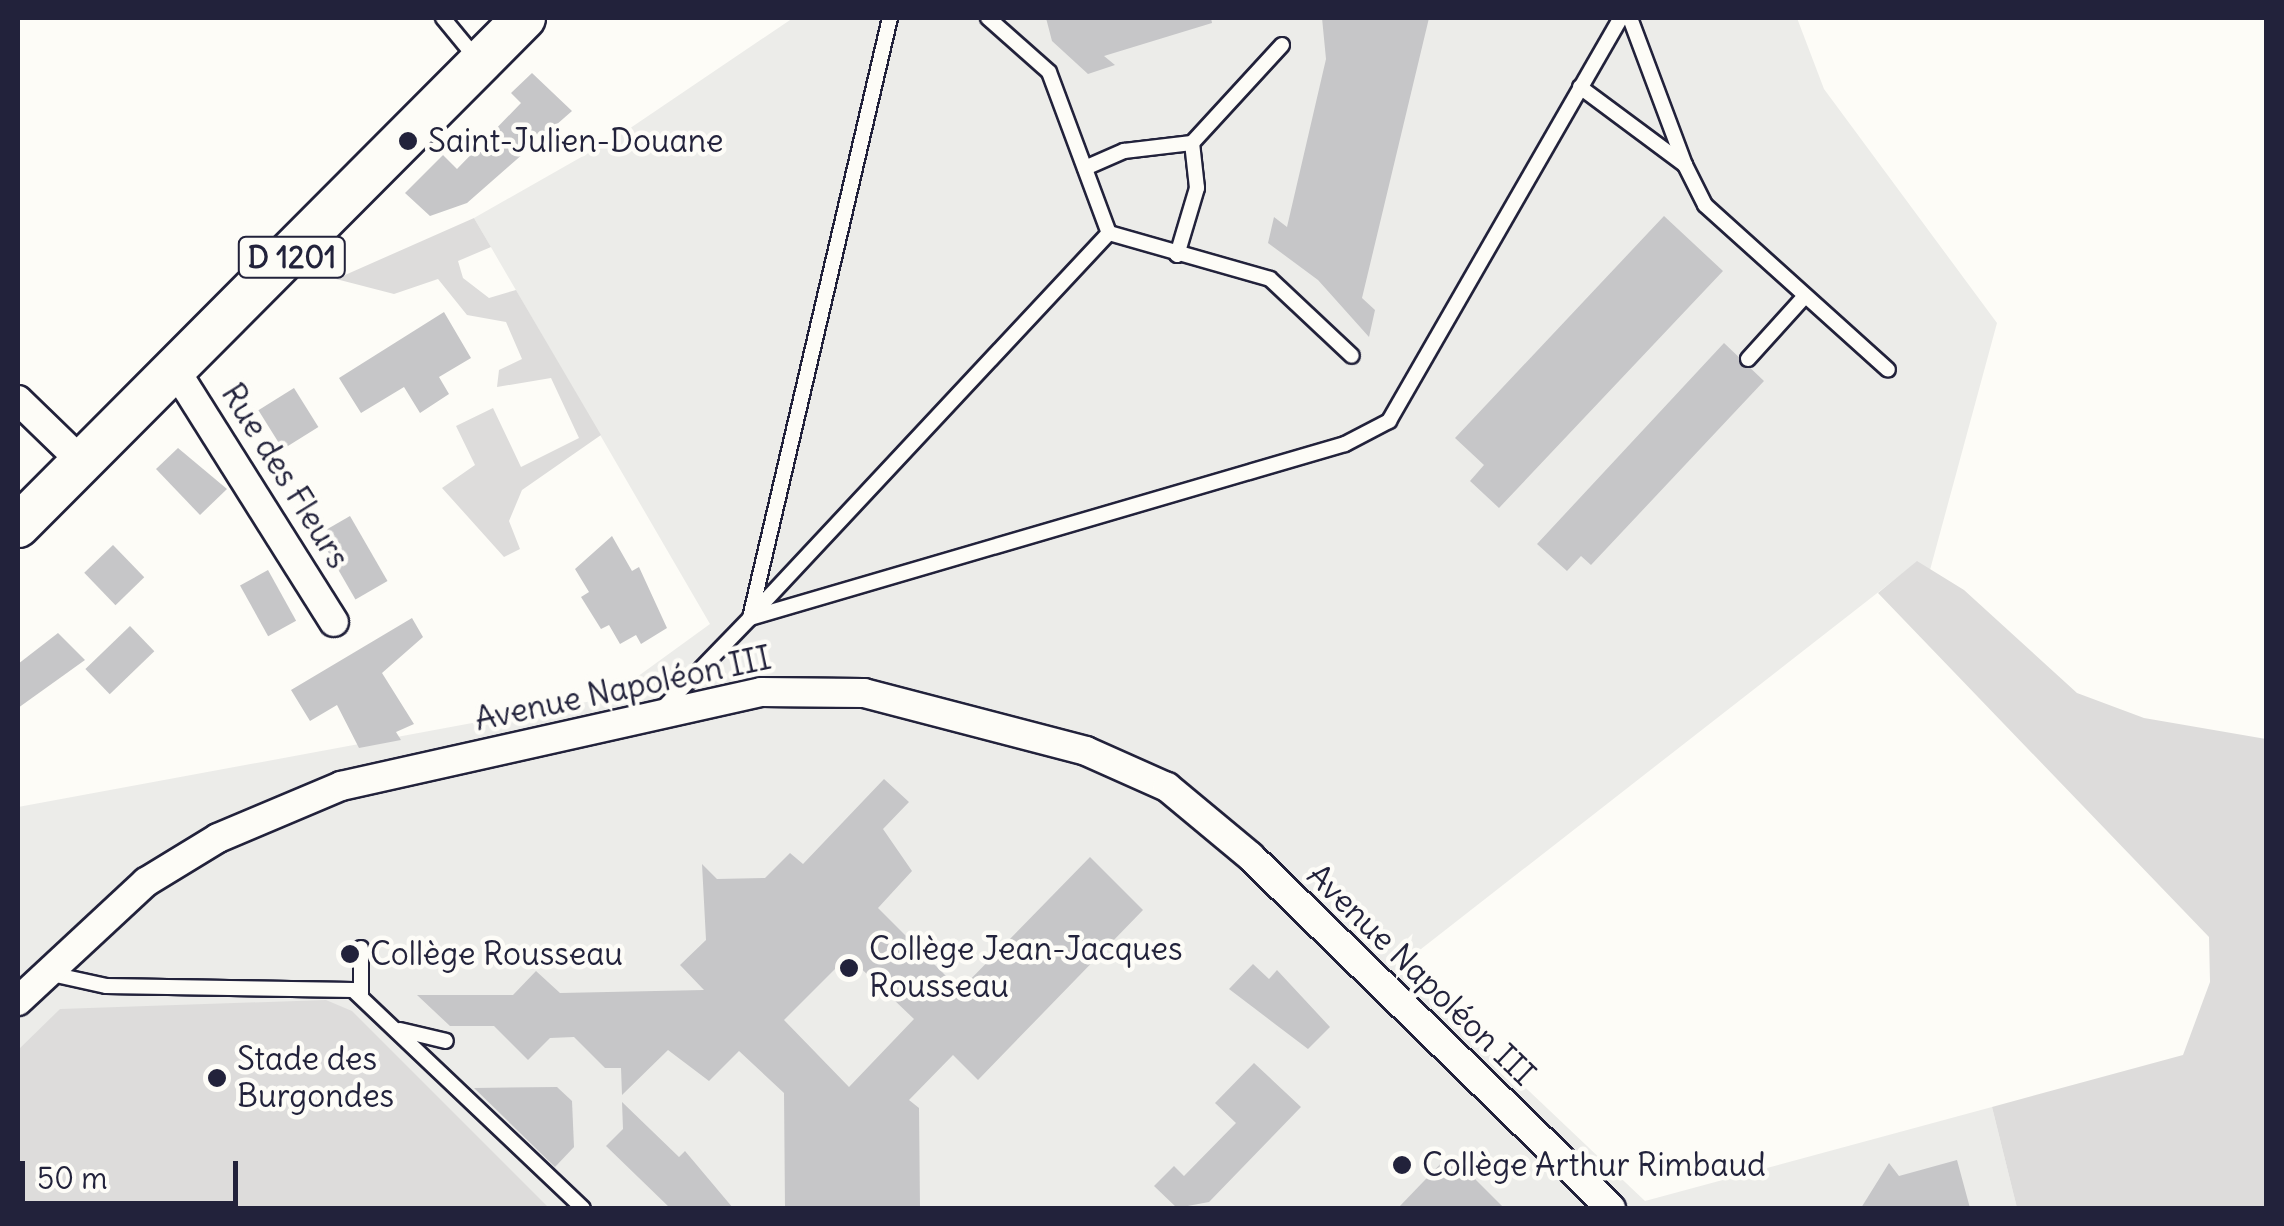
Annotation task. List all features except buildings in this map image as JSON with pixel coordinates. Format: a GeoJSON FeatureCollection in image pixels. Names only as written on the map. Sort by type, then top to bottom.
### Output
{"type":"FeatureCollection","features":[{"type":"Feature","properties":{"kind":"main road","name":"D 1201"},"geometry":{"type":"LineString","coordinates":[[18,526],[502,44],[543,18]]}},
{"type":"Feature","properties":{"kind":"street","name":"Rue des Fleurs"},"geometry":{"type":"LineString","coordinates":[[174,368],[334,622]]}},
{"type":"Feature","properties":{"kind":"street"},"geometry":{"type":"LineString","coordinates":[[19,396],[80,461]]}},
{"type":"Feature","properties":{"kind":"street","name":"Avenue Napoléon III"},"geometry":{"type":"LineString","coordinates":[[18,1002],[136,889],[281,809],[341,786],[762,692],[850,691],[1129,767],[1250,856],[1611,1208]]}},
{"type":"Feature","properties":{"kind":"lane"},"geometry":{"type":"LineString","coordinates":[[443,18],[502,44]]}},
{"type":"Feature","properties":{"kind":"lane"},"geometry":{"type":"LineString","coordinates":[[750,618],[890,18]]}},
{"type":"Feature","properties":{"kind":"lane"},"geometry":{"type":"LineString","coordinates":[[988,18],[1049,72],[1110,233]]}},
{"type":"Feature","properties":{"kind":"lane"},"geometry":{"type":"LineString","coordinates":[[750,618],[1370,434],[1404,406],[1622,18]]}},
{"type":"Feature","properties":{"kind":"lane"},"geometry":{"type":"LineString","coordinates":[[1630,18],[1685,165],[1705,205],[1888,370]]}},
{"type":"Feature","properties":{"kind":"lane"},"geometry":{"type":"LineString","coordinates":[[1085,168],[1124,151],[1192,143],[1282,45]]}},
{"type":"Feature","properties":{"kind":"lane"},"geometry":{"type":"LineString","coordinates":[[1580,87],[1685,165]]}},
{"type":"Feature","properties":{"kind":"lane"},"geometry":{"type":"LineString","coordinates":[[1176,255],[1197,188],[1192,143]]}},
{"type":"Feature","properties":{"kind":"lane"},"geometry":{"type":"LineString","coordinates":[[656,715],[1110,233]]}},
{"type":"Feature","properties":{"kind":"lane"},"geometry":{"type":"LineString","coordinates":[[1110,233],[1270,279],[1352,356]]}},
{"type":"Feature","properties":{"kind":"lane"},"geometry":{"type":"LineString","coordinates":[[1748,359],[1805,296]]}},
{"type":"Feature","properties":{"kind":"lane"},"geometry":{"type":"LineString","coordinates":[[361,948],[361,994]]}},
{"type":"Feature","properties":{"kind":"lane"},"geometry":{"type":"LineString","coordinates":[[46,972],[106,986],[319,983],[361,994],[583,1208]]}},
{"type":"Feature","properties":{"kind":"lane"},"geometry":{"type":"LineString","coordinates":[[399,1030],[446,1041]]}},
{"type":"Feature","properties":{"kind":"shaded area"},"geometry":{"type":"Polygon","coordinates":[[[793,18],[1797,18],[1824,89],[1997,323],[1930,570],[1917,562],[1398,967],[1645,1201],[1992,1107],[2017,1208],[18,1208],[18,807],[608,698],[710,624],[474,218],[620,135],[793,18]]]}},
{"type":"Feature","properties":{"kind":"shaded area"},"geometry":{"type":"Polygon","coordinates":[[[474,218],[491,247],[458,261],[463,278],[489,298],[516,290],[601,435],[522,490],[509,521],[520,549],[504,557],[442,488],[475,465],[456,426],[493,408],[521,467],[579,438],[551,378],[497,387],[499,370],[522,359],[506,322],[467,315],[438,279],[394,294],[336,279],[474,218]]]}},
{"type":"Feature","properties":{"kind":"shaded area"},"geometry":{"type":"Polygon","coordinates":[[[1917,561],[1964,590],[2077,693],[2144,718],[2266,739],[2266,1208],[2017,1208],[1992,1107],[2183,1055],[2210,982],[2209,937],[1878,593],[1917,561]]]}},
{"type":"Feature","properties":{"kind":"shaded area","name":"Stade des Burgondes"},"geometry":{"type":"Polygon","coordinates":[[[326,1000],[352,1011],[549,1208],[18,1208],[18,1050],[60,1009],[326,1000]]]}},
{"type":"Feature","properties":{"kind":"place","name":"Saint-Julien-Douane"},"geometry":{"type":"Point","coordinates":[408,141]}},
{"type":"Feature","properties":{"kind":"place","name":"Collège Rousseau"},"geometry":{"type":"Point","coordinates":[350,954]}},
{"type":"Feature","properties":{"kind":"place","name":"Collège Jean-Jacques Rousseau"},"geometry":{"type":"Point","coordinates":[849,968]}},
{"type":"Feature","properties":{"kind":"place","name":"Stade des Burgondes"},"geometry":{"type":"Point","coordinates":[217,1078]}},
{"type":"Feature","properties":{"kind":"place","name":"Collège Arthur Rimbaud"},"geometry":{"type":"Point","coordinates":[1402,1165]}}]}
